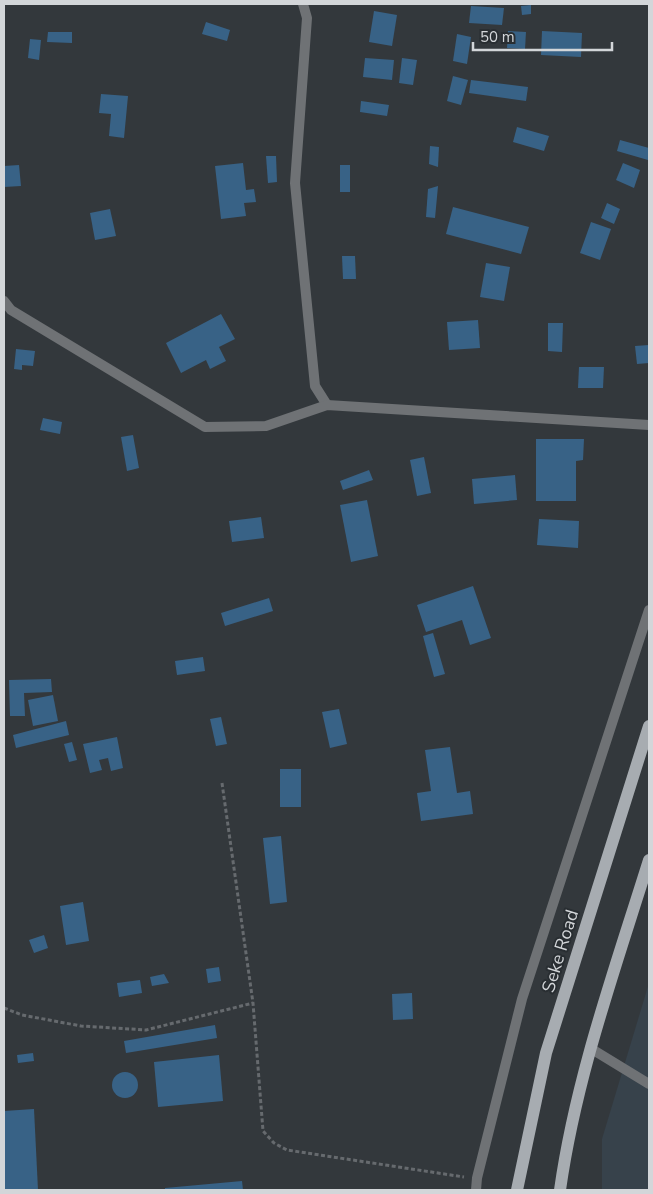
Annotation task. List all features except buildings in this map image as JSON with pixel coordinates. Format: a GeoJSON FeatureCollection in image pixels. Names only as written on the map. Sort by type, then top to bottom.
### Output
{"type":"FeatureCollection","features":[{"type":"Feature","properties":{"kind":"main road","name":"Seke Road"},"geometry":{"type":"LineString","coordinates":[[517,1190],[546,1052],[646,748],[649,726]]}},
{"type":"Feature","properties":{"kind":"main road"},"geometry":{"type":"LineString","coordinates":[[560,1190],[563,1164],[590,1048],[649,860]]}},
{"type":"Feature","properties":{"kind":"street"},"geometry":{"type":"LineString","coordinates":[[303,4],[307,18],[294,183],[315,386],[327,405]]}},
{"type":"Feature","properties":{"kind":"street"},"geometry":{"type":"LineString","coordinates":[[4,301],[11,310],[205,427],[266,426],[327,405],[649,425]]}},
{"type":"Feature","properties":{"kind":"street"},"geometry":{"type":"LineString","coordinates":[[476,1190],[477,1178],[522,999],[649,610]]}},
{"type":"Feature","properties":{"kind":"street"},"geometry":{"type":"LineString","coordinates":[[590,1048],[649,1084]]}},
{"type":"Feature","properties":{"kind":"path"},"geometry":{"type":"LineString","coordinates":[[222,783],[253,1003],[264,1131],[274,1143],[287,1150],[477,1178]]}},
{"type":"Feature","properties":{"kind":"path"},"geometry":{"type":"LineString","coordinates":[[4,1008],[22,1015],[73,1025],[146,1030],[253,1003]]}},
{"type":"Feature","properties":{"kind":"shaded area"},"geometry":{"type":"Polygon","coordinates":[[[649,983],[649,1190],[602,1190],[602,1139],[649,983]]]}}]}
